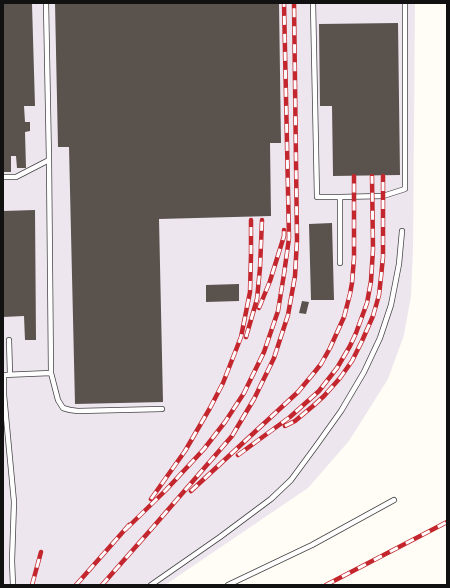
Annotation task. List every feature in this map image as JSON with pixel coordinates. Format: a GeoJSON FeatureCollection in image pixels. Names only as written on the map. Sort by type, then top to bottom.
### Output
{"type":"FeatureCollection","features":[{"type":"Feature","properties":{"kind":"lane"},"geometry":{"type":"LineString","coordinates":[[46,3],[51,373],[58,400],[63,408],[78,411],[162,409]]}},
{"type":"Feature","properties":{"kind":"lane"},"geometry":{"type":"LineString","coordinates":[[313,3],[317,197],[383,196],[404,189],[405,3]]}},
{"type":"Feature","properties":{"kind":"lane"},"geometry":{"type":"LineString","coordinates":[[3,177],[16,176],[49,160]]}},
{"type":"Feature","properties":{"kind":"lane"},"geometry":{"type":"LineString","coordinates":[[340,197],[340,263]]}},
{"type":"Feature","properties":{"kind":"lane"},"geometry":{"type":"LineString","coordinates":[[151,585],[220,537],[270,499],[291,480],[341,411],[364,372],[380,338],[390,305],[399,264],[402,231]]}},
{"type":"Feature","properties":{"kind":"lane"},"geometry":{"type":"LineString","coordinates":[[9,340],[10,374]]}},
{"type":"Feature","properties":{"kind":"lane"},"geometry":{"type":"LineString","coordinates":[[13,585],[12,561],[14,502],[3,375],[51,373]]}},
{"type":"Feature","properties":{"kind":"lane"},"geometry":{"type":"LineString","coordinates":[[228,585],[312,545],[394,500]]}},
{"type":"Feature","properties":{"kind":"shaded area"},"geometry":{"type":"Polygon","coordinates":[[[3,3],[415,3],[413,250],[411,296],[404,335],[388,379],[349,441],[308,488],[165,585],[3,585],[3,3]]]}},
{"type":"Feature","properties":{"kind":"building"},"geometry":{"type":"Polygon","coordinates":[[[3,3],[32,4],[35,106],[24,106],[25,122],[30,122],[30,131],[25,132],[26,168],[17,168],[16,156],[11,156],[11,172],[3,172],[3,3]]]}},
{"type":"Feature","properties":{"kind":"building"},"geometry":{"type":"Polygon","coordinates":[[[55,3],[279,3],[281,143],[270,143],[271,216],[159,219],[163,402],[75,404],[69,147],[58,147],[55,3]]]}},
{"type":"Feature","properties":{"kind":"building"},"geometry":{"type":"Polygon","coordinates":[[[398,23],[400,175],[333,176],[332,106],[320,106],[319,24],[398,23]]]}},
{"type":"Feature","properties":{"kind":"building"},"geometry":{"type":"Polygon","coordinates":[[[35,210],[36,340],[25,340],[24,316],[3,317],[3,211],[35,210]]]}},
{"type":"Feature","properties":{"kind":"building"},"geometry":{"type":"Polygon","coordinates":[[[332,223],[334,300],[311,300],[309,224],[332,223]]]}},
{"type":"Feature","properties":{"kind":"building"},"geometry":{"type":"Polygon","coordinates":[[[239,284],[239,301],[206,302],[206,285],[239,284]]]}},
{"type":"Feature","properties":{"kind":"building"},"geometry":{"type":"Polygon","coordinates":[[[302,301],[309,302],[306,314],[299,313],[302,301]]]}},
{"type":"Feature","properties":{"kind":"railway"},"geometry":{"type":"LineString","coordinates":[[125,530],[166,490],[204,449],[225,422],[244,393],[264,352],[278,311],[289,238],[284,3]]}},
{"type":"Feature","properties":{"kind":"railway"},"geometry":{"type":"LineString","coordinates":[[102,585],[232,436],[254,399],[274,358],[288,315],[295,276],[297,240],[294,3]]}},
{"type":"Feature","properties":{"kind":"railway"},"geometry":{"type":"LineString","coordinates":[[191,491],[298,392],[321,364],[330,348],[344,317],[352,283],[354,258],[354,176]]}},
{"type":"Feature","properties":{"kind":"railway"},"geometry":{"type":"LineString","coordinates":[[238,455],[290,417],[319,391],[337,368],[350,346],[367,303],[371,281],[373,249],[372,176]]}},
{"type":"Feature","properties":{"kind":"railway"},"geometry":{"type":"LineString","coordinates":[[285,426],[295,421],[313,406],[340,378],[352,361],[373,316],[379,295],[383,257],[383,176]]}},
{"type":"Feature","properties":{"kind":"railway"},"geometry":{"type":"LineString","coordinates":[[151,499],[185,451],[210,408],[223,383],[241,337],[250,292],[251,220]]}},
{"type":"Feature","properties":{"kind":"railway"},"geometry":{"type":"LineString","coordinates":[[246,337],[257,299],[262,220]]}},
{"type":"Feature","properties":{"kind":"railway"},"geometry":{"type":"LineString","coordinates":[[259,308],[270,281],[284,236],[284,230]]}},
{"type":"Feature","properties":{"kind":"railway"},"geometry":{"type":"LineString","coordinates":[[326,585],[447,522]]}},
{"type":"Feature","properties":{"kind":"railway"},"geometry":{"type":"LineString","coordinates":[[76,585],[129,525]]}},
{"type":"Feature","properties":{"kind":"railway"},"geometry":{"type":"LineString","coordinates":[[32,585],[41,552]]}}]}
